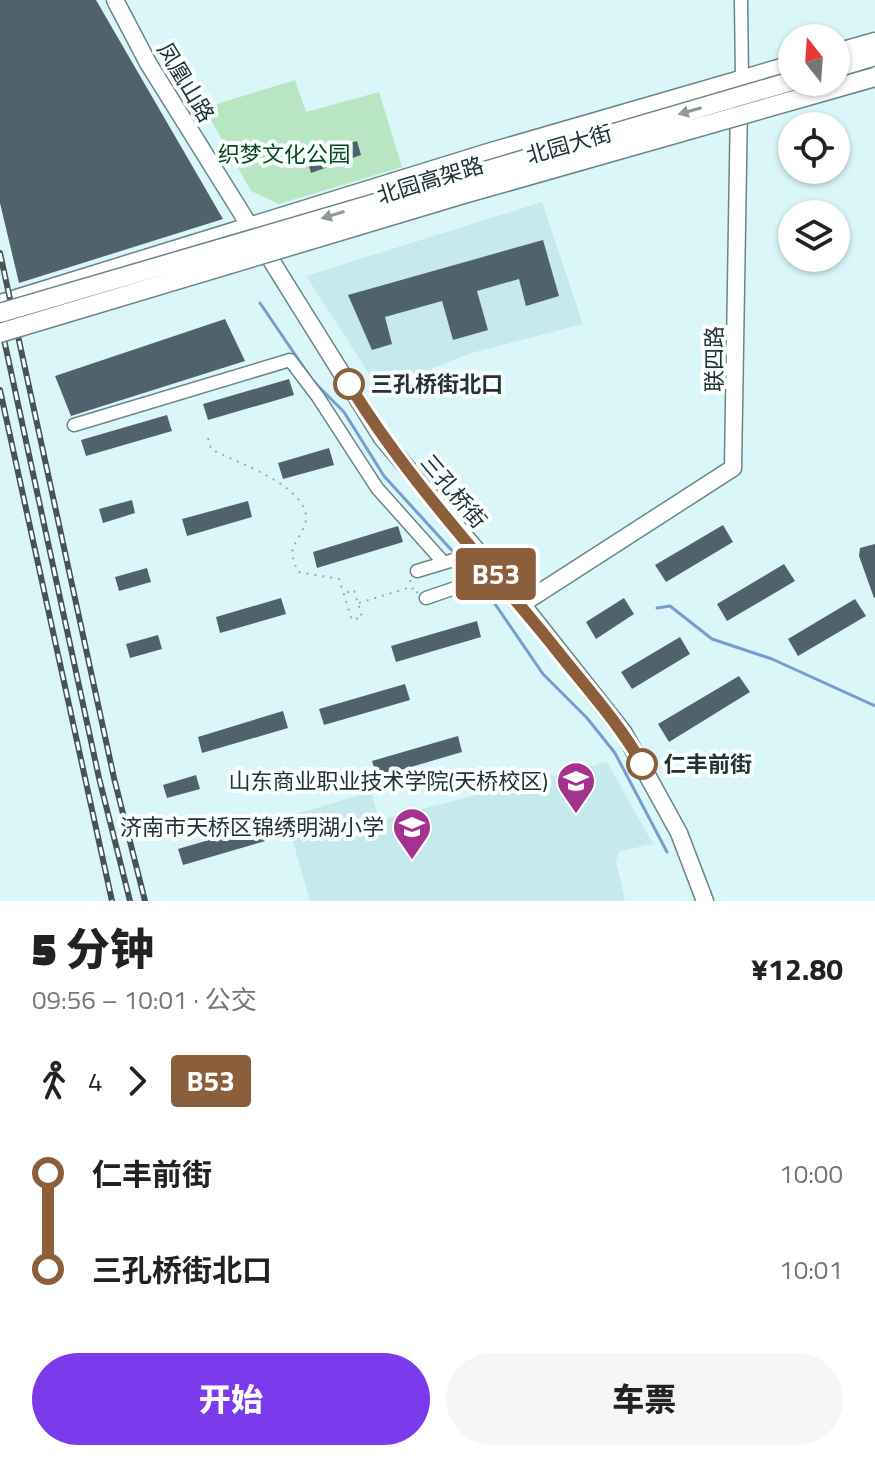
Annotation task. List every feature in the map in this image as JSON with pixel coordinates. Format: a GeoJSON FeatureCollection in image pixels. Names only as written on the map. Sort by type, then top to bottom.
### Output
{"type":"FeatureCollection","features":[{"type":"Feature","properties":{"kind":"highway"},"geometry":{"type":"LineString","coordinates":[[850,64],[875,56]]}},
{"type":"Feature","properties":{"kind":"highway","name":"北园高架路"},"geometry":{"type":"LineString","coordinates":[[0,334],[464,194],[875,78]]}},
{"type":"Feature","properties":{"kind":"highway","name":"北园高架路"},"geometry":{"type":"LineString","coordinates":[[6,308],[778,85]]}},
{"type":"Feature","properties":{"kind":"highway"},"geometry":{"type":"LineString","coordinates":[[464,194],[640,155],[875,87]]}},
{"type":"Feature","properties":{"kind":"main road","name":"凤凰山路"},"geometry":{"type":"LineString","coordinates":[[115,0],[148,63],[248,225]]}},
{"type":"Feature","properties":{"kind":"main road"},"geometry":{"type":"LineString","coordinates":[[850,48],[875,41]]}},
{"type":"Feature","properties":{"kind":"main road","name":"北园大街"},"geometry":{"type":"LineString","coordinates":[[6,308],[248,225],[778,68]]}},
{"type":"Feature","properties":{"kind":"main road","name":"北园大街"},"geometry":{"type":"LineString","coordinates":[[0,334],[875,78]]}},
{"type":"Feature","properties":{"kind":"main road","name":"联四路"},"geometry":{"type":"LineString","coordinates":[[522,604],[733,468],[737,118],[742,79]]}},
{"type":"Feature","properties":{"kind":"main road","name":"三孔桥街"},"geometry":{"type":"LineString","coordinates":[[248,225],[460,558],[496,574],[624,733],[679,833],[705,901]]}},
{"type":"Feature","properties":{"kind":"street","name":"联四路"},"geometry":{"type":"LineString","coordinates":[[741,0],[742,79]]}},
{"type":"Feature","properties":{"kind":"street"},"geometry":{"type":"LineString","coordinates":[[74,425],[290,360],[377,488],[460,558],[414,576]]}},
{"type":"Feature","properties":{"kind":"street"},"geometry":{"type":"LineString","coordinates":[[420,596],[496,574]]}},
{"type":"Feature","properties":{"kind":"path"},"geometry":{"type":"LineString","coordinates":[[208,438],[211,449],[258,468],[265,477],[282,484],[294,495],[304,509],[305,524],[292,543],[291,556],[298,572],[339,579],[352,620],[362,617],[354,590],[345,593]]}},
{"type":"Feature","properties":{"kind":"path"},"geometry":{"type":"LineString","coordinates":[[412,587],[414,576]]}},
{"type":"Feature","properties":{"kind":"path"},"geometry":{"type":"LineString","coordinates":[[358,603],[412,587]]}},
{"type":"Feature","properties":{"kind":"path"},"geometry":{"type":"LineString","coordinates":[[412,587],[420,596]]}},
{"type":"Feature","properties":{"kind":"shaded area"},"geometry":{"type":"Polygon","coordinates":[[[542,202],[583,324],[471,353],[379,389],[306,276],[542,202]]]}},
{"type":"Feature","properties":{"kind":"shaded area","name":"济南市天桥区锦绣明湖小学"},"geometry":{"type":"Polygon","coordinates":[[[607,762],[653,844],[620,851],[616,861],[625,901],[310,901],[286,817],[371,792],[379,820],[607,762]]]}},
{"type":"Feature","properties":{"kind":"green space","name":"织梦文化公园"},"geometry":{"type":"Polygon","coordinates":[[[295,80],[306,112],[379,92],[402,167],[279,204],[251,191],[204,108],[295,80]]]}},
{"type":"Feature","properties":{"kind":"building"},"geometry":{"type":"Polygon","coordinates":[[[0,0],[96,0],[223,219],[19,283],[0,203],[0,0]]]}},
{"type":"Feature","properties":{"kind":"building"},"geometry":{"type":"Polygon","coordinates":[[[357,141],[361,155],[311,173],[306,156],[357,141]]]}},
{"type":"Feature","properties":{"kind":"building"},"geometry":{"type":"Polygon","coordinates":[[[543,240],[559,296],[526,306],[519,279],[477,291],[488,330],[453,340],[442,301],[385,317],[392,344],[372,350],[348,295],[543,240]]]}},
{"type":"Feature","properties":{"kind":"building"},"geometry":{"type":"Polygon","coordinates":[[[225,319],[245,361],[71,416],[55,376],[225,319]]]}},
{"type":"Feature","properties":{"kind":"building"},"geometry":{"type":"Polygon","coordinates":[[[289,379],[294,395],[208,420],[203,404],[289,379]]]}},
{"type":"Feature","properties":{"kind":"building"},"geometry":{"type":"Polygon","coordinates":[[[167,415],[172,431],[86,456],[81,440],[167,415]]]}},
{"type":"Feature","properties":{"kind":"building"},"geometry":{"type":"Polygon","coordinates":[[[329,448],[334,465],[283,479],[278,463],[329,448]]]}},
{"type":"Feature","properties":{"kind":"building"},"geometry":{"type":"Polygon","coordinates":[[[132,500],[135,513],[103,523],[99,509],[132,500]]]}},
{"type":"Feature","properties":{"kind":"building"},"geometry":{"type":"Polygon","coordinates":[[[248,501],[252,517],[187,536],[182,519],[248,501]]]}},
{"type":"Feature","properties":{"kind":"building"},"geometry":{"type":"Polygon","coordinates":[[[723,525],[733,542],[666,582],[655,565],[723,525]]]}},
{"type":"Feature","properties":{"kind":"building"},"geometry":{"type":"Polygon","coordinates":[[[398,526],[403,542],[317,568],[313,552],[398,526]]]}},
{"type":"Feature","properties":{"kind":"building"},"geometry":{"type":"Polygon","coordinates":[[[875,544],[874,598],[859,556],[860,548],[875,544]]]}},
{"type":"Feature","properties":{"kind":"building"},"geometry":{"type":"Polygon","coordinates":[[[784,564],[795,581],[727,621],[717,604],[784,564]]]}},
{"type":"Feature","properties":{"kind":"building"},"geometry":{"type":"Polygon","coordinates":[[[147,568],[151,582],[119,591],[115,577],[147,568]]]}},
{"type":"Feature","properties":{"kind":"building"},"geometry":{"type":"Polygon","coordinates":[[[281,598],[286,614],[220,633],[216,617],[281,598]]]}},
{"type":"Feature","properties":{"kind":"building"},"geometry":{"type":"Polygon","coordinates":[[[624,598],[634,614],[596,639],[586,622],[624,598]]]}},
{"type":"Feature","properties":{"kind":"building"},"geometry":{"type":"Polygon","coordinates":[[[855,599],[866,616],[798,656],[788,639],[855,599]]]}},
{"type":"Feature","properties":{"kind":"building"},"geometry":{"type":"Polygon","coordinates":[[[477,621],[481,637],[396,662],[391,646],[477,621]]]}},
{"type":"Feature","properties":{"kind":"building"},"geometry":{"type":"Polygon","coordinates":[[[158,635],[162,649],[130,658],[126,644],[158,635]]]}},
{"type":"Feature","properties":{"kind":"building"},"geometry":{"type":"Polygon","coordinates":[[[680,637],[690,654],[632,689],[621,672],[680,637]]]}},
{"type":"Feature","properties":{"kind":"building"},"geometry":{"type":"Polygon","coordinates":[[[739,676],[750,692],[669,742],[658,724],[739,676]]]}},
{"type":"Feature","properties":{"kind":"building"},"geometry":{"type":"Polygon","coordinates":[[[405,684],[410,700],[324,725],[319,709],[405,684]]]}},
{"type":"Feature","properties":{"kind":"building"},"geometry":{"type":"Polygon","coordinates":[[[283,711],[288,728],[202,753],[198,737],[283,711]]]}},
{"type":"Feature","properties":{"kind":"building"},"geometry":{"type":"Polygon","coordinates":[[[458,736],[462,752],[377,777],[372,761],[458,736]]]}},
{"type":"Feature","properties":{"kind":"building"},"geometry":{"type":"Polygon","coordinates":[[[196,775],[200,789],[167,798],[163,785],[196,775]]]}},
{"type":"Feature","properties":{"kind":"building"},"geometry":{"type":"Polygon","coordinates":[[[264,824],[269,840],[183,865],[178,849],[264,824]]]}},
{"type":"Feature","properties":{"kind":"waterway"},"geometry":{"type":"LineString","coordinates":[[260,303],[313,381],[344,412],[384,476],[456,555]]}},
{"type":"Feature","properties":{"kind":"waterway"},"geometry":{"type":"LineString","coordinates":[[461,561],[475,575]]}},
{"type":"Feature","properties":{"kind":"waterway"},"geometry":{"type":"LineString","coordinates":[[482,585],[543,674],[587,718],[615,753],[667,852]]}},
{"type":"Feature","properties":{"kind":"waterway"},"geometry":{"type":"LineString","coordinates":[[657,608],[670,606],[712,639],[772,659],[875,706]]}},
{"type":"Feature","properties":{"kind":"railway"},"geometry":{"type":"LineString","coordinates":[[0,253],[114,778],[145,901]]}},
{"type":"Feature","properties":{"kind":"railway"},"geometry":{"type":"LineString","coordinates":[[0,321],[99,778],[130,901]]}},
{"type":"Feature","properties":{"kind":"railway"},"geometry":{"type":"LineString","coordinates":[[0,390],[112,901]]}},
{"type":"Feature","properties":{"kind":"bus line","name":"B53"},"geometry":{"type":"LineString","coordinates":[[349,384],[382,438],[522,604],[624,733],[642,764]]}},
{"type":"Feature","properties":{"kind":"place","name":"三孔桥街北口"},"geometry":{"type":"Point","coordinates":[349,384]}},
{"type":"Feature","properties":{"kind":"place","name":"仁丰前街"},"geometry":{"type":"Point","coordinates":[642,764]}},
{"type":"Feature","properties":{"kind":"place","name":"山东商业职业技术学院(天桥校区)"},"geometry":{"type":"Point","coordinates":[576,815]}},
{"type":"Feature","properties":{"kind":"place","name":"济南市天桥区锦绣明湖小学"},"geometry":{"type":"Point","coordinates":[412,861]}}]}
